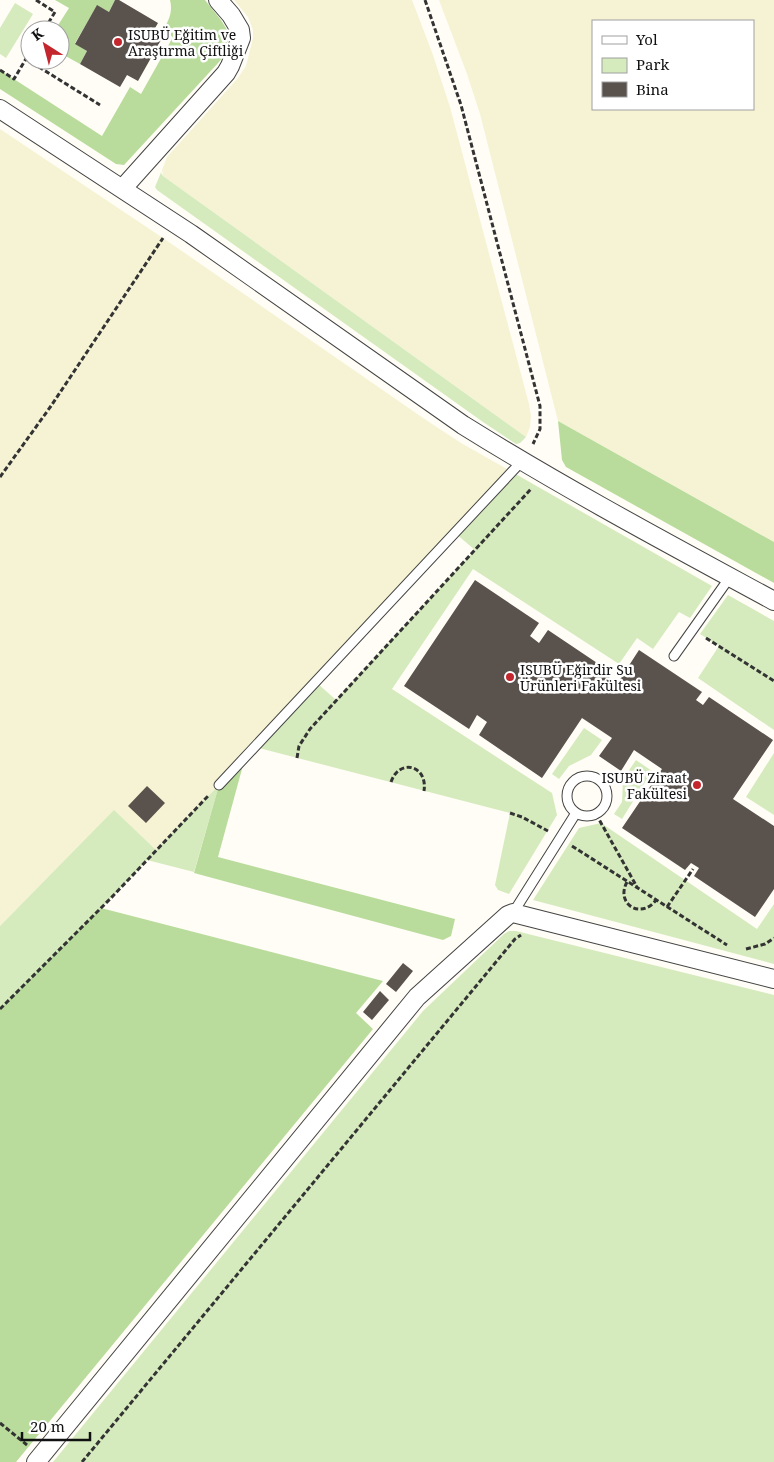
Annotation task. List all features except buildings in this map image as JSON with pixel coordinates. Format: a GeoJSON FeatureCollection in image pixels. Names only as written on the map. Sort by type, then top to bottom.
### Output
{"type":"FeatureCollection","features":[{"type":"Feature","properties":{"kind":"street"},"geometry":{"type":"LineString","coordinates":[[122,188],[226,73],[230,66],[241,38],[240,30],[231,15],[218,0]]}},
{"type":"Feature","properties":{"kind":"street"},"geometry":{"type":"LineString","coordinates":[[0,109],[174,222],[463,425],[522,461],[774,601]]}},
{"type":"Feature","properties":{"kind":"street"},"geometry":{"type":"LineString","coordinates":[[38,1459],[417,997],[508,914],[513,913],[774,979]]}},
{"type":"Feature","properties":{"kind":"lane"},"geometry":{"type":"LineString","coordinates":[[219,785],[522,461]]}},
{"type":"Feature","properties":{"kind":"lane"},"geometry":{"type":"LineString","coordinates":[[674,656],[730,577]]}},
{"type":"Feature","properties":{"kind":"lane"},"geometry":{"type":"LineString","coordinates":[[587,776],[599,779],[604,785],[607,791],[606,804],[596,814],[583,816],[576,813],[568,804],[568,790],[575,780],[587,776]]}},
{"type":"Feature","properties":{"kind":"lane"},"geometry":{"type":"LineString","coordinates":[[513,913],[576,813]]}},
{"type":"Feature","properties":{"kind":"path"},"geometry":{"type":"LineString","coordinates":[[36,0],[55,12],[50,20]]}},
{"type":"Feature","properties":{"kind":"path"},"geometry":{"type":"LineString","coordinates":[[425,0],[461,105],[540,406],[540,429],[534,443],[522,461]]}},
{"type":"Feature","properties":{"kind":"path"},"geometry":{"type":"LineString","coordinates":[[0,70],[14,79],[20,69]]}},
{"type":"Feature","properties":{"kind":"path"},"geometry":{"type":"LineString","coordinates":[[44,70],[100,105]]}},
{"type":"Feature","properties":{"kind":"path"},"geometry":{"type":"LineString","coordinates":[[0,477],[51,406],[174,222]]}},
{"type":"Feature","properties":{"kind":"path"},"geometry":{"type":"LineString","coordinates":[[297,758],[299,746],[310,729],[534,485]]}},
{"type":"Feature","properties":{"kind":"path"},"geometry":{"type":"LineString","coordinates":[[693,629],[774,681]]}},
{"type":"Feature","properties":{"kind":"path"},"geometry":{"type":"LineString","coordinates":[[391,782],[397,772],[407,767],[413,768],[418,770],[424,779],[424,791]]}},
{"type":"Feature","properties":{"kind":"path"},"geometry":{"type":"LineString","coordinates":[[0,1009],[110,899],[219,785]]}},
{"type":"Feature","properties":{"kind":"path"},"geometry":{"type":"LineString","coordinates":[[510,813],[536,823],[733,949]]}},
{"type":"Feature","properties":{"kind":"path"},"geometry":{"type":"LineString","coordinates":[[596,814],[637,888]]}},
{"type":"Feature","properties":{"kind":"path"},"geometry":{"type":"LineString","coordinates":[[667,907],[692,869]]}},
{"type":"Feature","properties":{"kind":"path"},"geometry":{"type":"LineString","coordinates":[[627,882],[624,892],[627,903],[631,906],[642,909],[656,900]]}},
{"type":"Feature","properties":{"kind":"path"},"geometry":{"type":"LineString","coordinates":[[82,1462],[515,939],[524,934]]}},
{"type":"Feature","properties":{"kind":"path"},"geometry":{"type":"LineString","coordinates":[[740,949],[748,950],[765,944],[774,938]]}},
{"type":"Feature","properties":{"kind":"path"},"geometry":{"type":"LineString","coordinates":[[0,1422],[38,1459]]}},
{"type":"Feature","properties":{"kind":"shaded area"},"geometry":{"type":"Polygon","coordinates":[[[234,0],[412,0],[450,107],[529,404],[530,427],[526,437],[163,176],[162,170],[167,157],[238,78],[246,66],[253,38],[253,30],[248,17],[234,0]]]}},
{"type":"Feature","properties":{"kind":"shaded area"},"geometry":{"type":"Polygon","coordinates":[[[439,0],[774,0],[774,542],[558,421],[480,114],[439,0]]]}},
{"type":"Feature","properties":{"kind":"shaded area"},"geometry":{"type":"Polygon","coordinates":[[[0,129],[163,238],[426,420],[461,443],[512,472],[255,747],[255,754],[245,758],[156,850],[114,811],[0,926],[0,129]]]}},
{"type":"Feature","properties":{"kind":"green space"},"geometry":{"type":"Polygon","coordinates":[[[55,0],[115,0],[109,12],[97,6],[75,43],[87,51],[80,64],[70,58],[70,20],[61,20],[69,8],[55,0]]]}},
{"type":"Feature","properties":{"kind":"green space"},"geometry":{"type":"Polygon","coordinates":[[[170,0],[205,0],[221,20],[229,33],[229,37],[219,62],[124,165],[116,164],[0,89],[0,70],[102,136],[130,87],[141,94],[173,37],[162,31],[170,16],[170,0]]]}},
{"type":"Feature","properties":{"kind":"green space"},"geometry":{"type":"Polygon","coordinates":[[[15,3],[33,14],[29,20],[20,20],[20,35],[6,58],[0,54],[0,28],[15,3]]]}},
{"type":"Feature","properties":{"kind":"green space"},"geometry":{"type":"Polygon","coordinates":[[[162,170],[163,176],[526,437],[516,444],[483,422],[157,190],[155,187],[162,170]]]}},
{"type":"Feature","properties":{"kind":"green space"},"geometry":{"type":"Polygon","coordinates":[[[558,421],[774,542],[774,583],[566,467],[562,460],[558,421]]]}},
{"type":"Feature","properties":{"kind":"green space"},"geometry":{"type":"Polygon","coordinates":[[[512,472],[712,586],[690,618],[679,612],[653,649],[637,638],[619,664],[473,569],[392,689],[552,793],[557,815],[509,894],[498,890],[495,885],[510,813],[255,747],[316,682],[336,700],[475,550],[455,533],[512,472]]]}},
{"type":"Feature","properties":{"kind":"green space"},"geometry":{"type":"Polygon","coordinates":[[[728,595],[774,621],[774,730],[698,678],[719,646],[700,634],[728,595]]]}},
{"type":"Feature","properties":{"kind":"green space"},"geometry":{"type":"Polygon","coordinates":[[[584,728],[602,740],[591,755],[569,766],[559,779],[552,774],[584,728]]]}},
{"type":"Feature","properties":{"kind":"green space"},"geometry":{"type":"Polygon","coordinates":[[[774,753],[774,815],[746,797],[774,753]]]}},
{"type":"Feature","properties":{"kind":"green space"},"geometry":{"type":"Polygon","coordinates":[[[245,758],[218,857],[455,919],[451,936],[443,940],[194,873],[219,785],[245,758]]]}},
{"type":"Feature","properties":{"kind":"green space"},"geometry":{"type":"Polygon","coordinates":[[[636,760],[652,771],[622,819],[614,814],[622,802],[623,779],[636,760]]]}},
{"type":"Feature","properties":{"kind":"green space"},"geometry":{"type":"Polygon","coordinates":[[[219,785],[194,872],[147,860],[0,1009],[0,926],[114,810],[156,850],[219,785]]]}},
{"type":"Feature","properties":{"kind":"green space"},"geometry":{"type":"Polygon","coordinates":[[[601,823],[757,929],[774,904],[774,964],[533,900],[579,828],[601,823]]]}},
{"type":"Feature","properties":{"kind":"green space"},"geometry":{"type":"Polygon","coordinates":[[[101,908],[383,981],[356,1013],[373,1029],[16,1462],[0,1462],[0,1009],[101,908]]]}},
{"type":"Feature","properties":{"kind":"green space"},"geometry":{"type":"Polygon","coordinates":[[[509,931],[516,931],[774,995],[774,1462],[53,1462],[423,1011],[509,931]]]}},
{"type":"Feature","properties":{"kind":"place","name":"ISUBÜ Eğitim ve Araştırma Çiftliği"},"geometry":{"type":"Point","coordinates":[118,42]}},
{"type":"Feature","properties":{"kind":"place","name":"ISUBÜ Eğirdir Su Ürünleri Fakültesi"},"geometry":{"type":"Point","coordinates":[510,677]}},
{"type":"Feature","properties":{"kind":"place","name":"ISUBÜ Ziraat Fakültesi"},"geometry":{"type":"Point","coordinates":[697,785]}}]}
